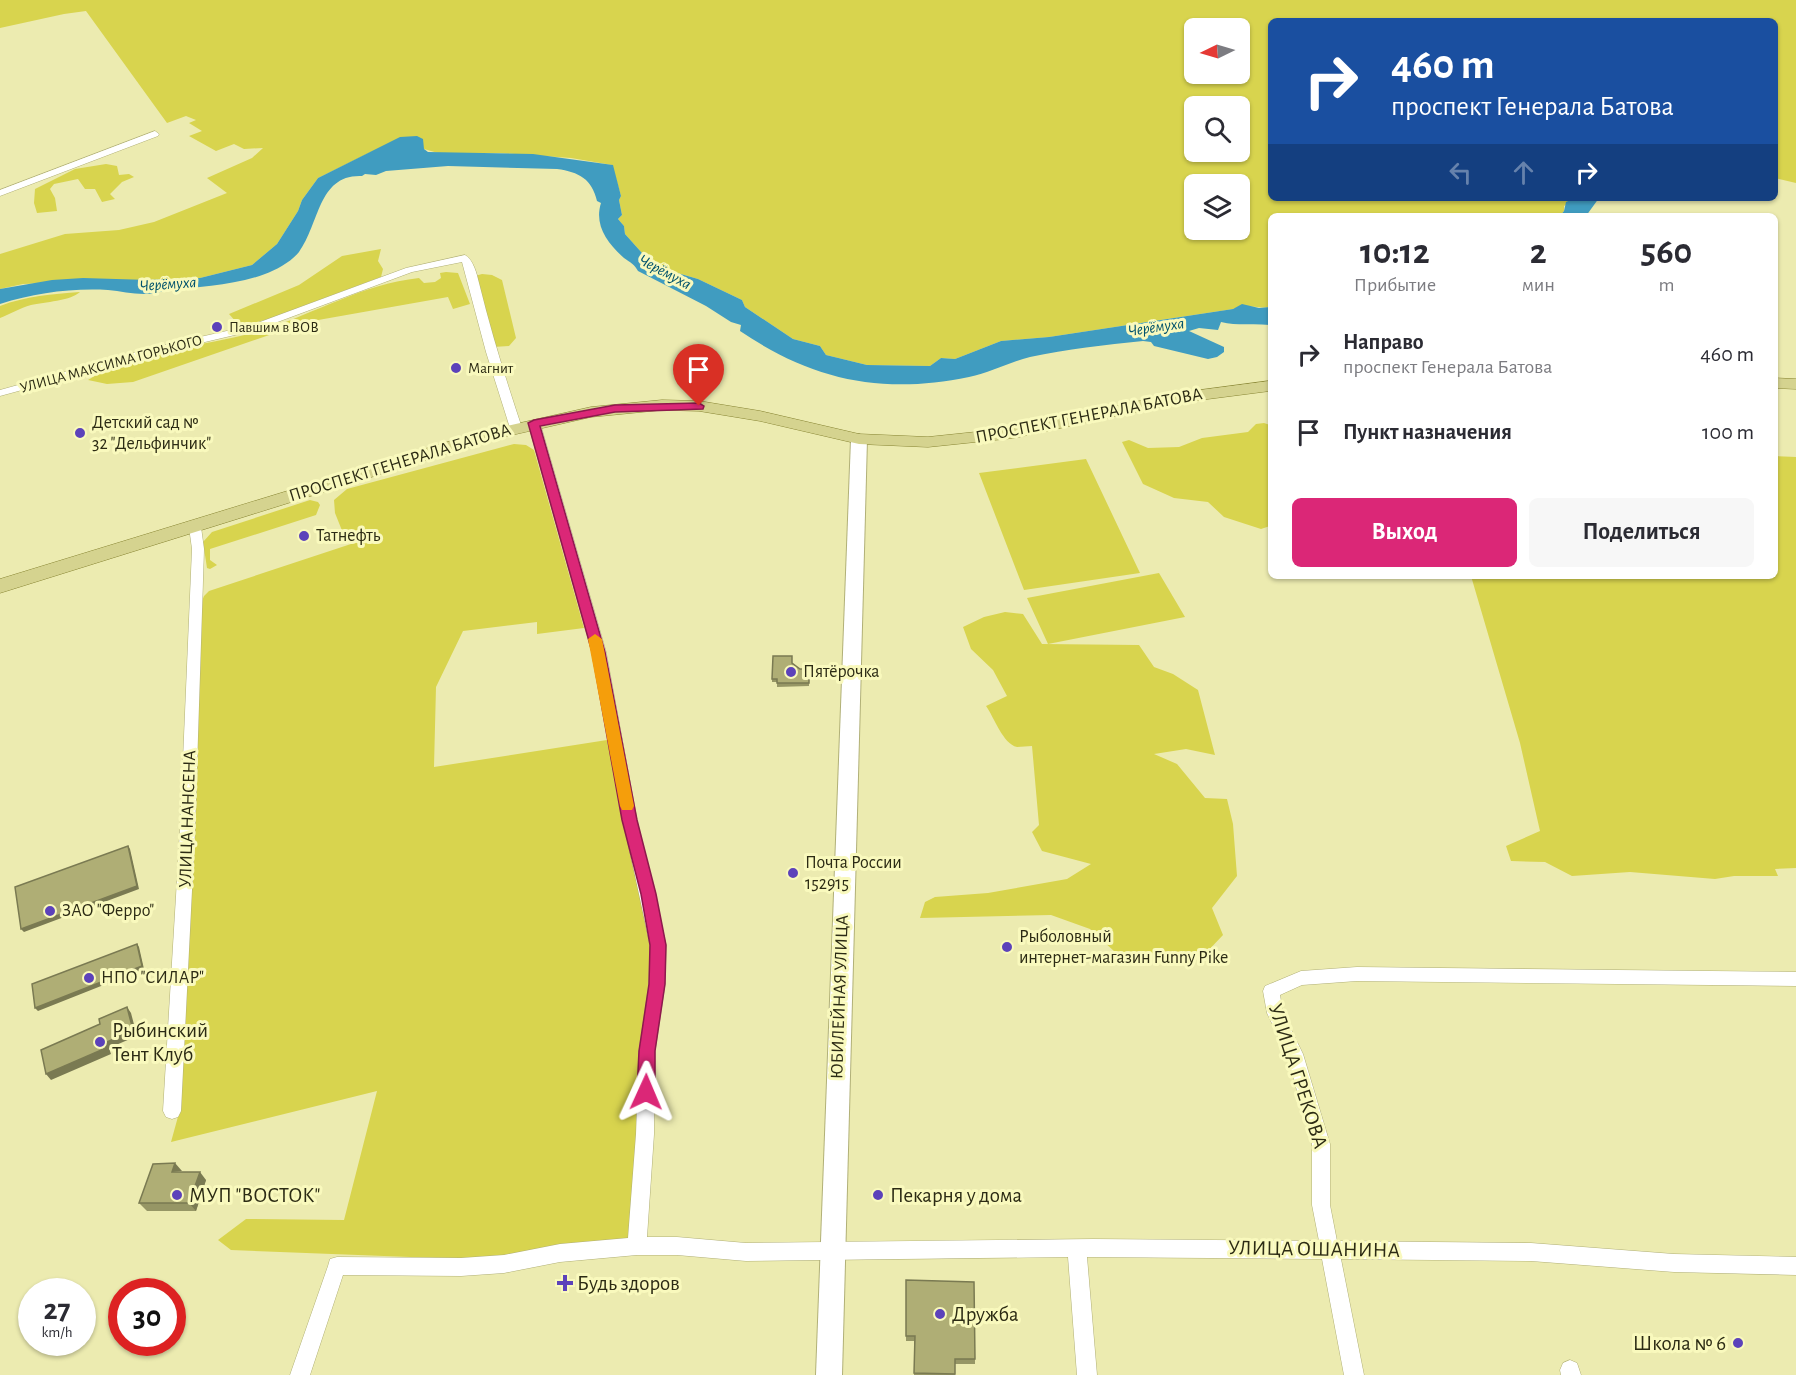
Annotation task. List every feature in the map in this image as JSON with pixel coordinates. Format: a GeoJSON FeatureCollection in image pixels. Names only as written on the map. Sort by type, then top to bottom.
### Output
{"type":"FeatureCollection","features":[{"type":"Feature","properties":{"kind":"main road"},"geometry":{"type":"LineString","coordinates":[[1778,383],[1796,384]]}},
{"type":"Feature","properties":{"kind":"main road","name":"ПРОСПЕКТ ГЕНЕРАЛА БАТОВА"},"geometry":{"type":"LineString","coordinates":[[0,586],[525,426],[615,408],[681,405],[754,414],[860,439],[928,442],[988,437],[1177,398],[1268,386]]}},
{"type":"Feature","properties":{"kind":"street"},"geometry":{"type":"LineString","coordinates":[[0,193],[155,134]]}},
{"type":"Feature","properties":{"kind":"street","name":"УЛИЦА МАКСИМА ГОРЬКОГО"},"geometry":{"type":"LineString","coordinates":[[0,393],[154,350],[252,328],[409,270],[465,258],[472,276],[491,352],[525,426]]}},
{"type":"Feature","properties":{"kind":"street"},"geometry":{"type":"LineString","coordinates":[[525,426],[599,652],[630,820],[658,945],[657,984],[647,1051],[645,1134],[637,1246]]}},
{"type":"Feature","properties":{"kind":"street","name":"ЮБИЛЕЙНАЯ УЛИЦА"},"geometry":{"type":"LineString","coordinates":[[829,1375],[860,439]]}},
{"type":"Feature","properties":{"kind":"street","name":"УЛИЦА НАНСЕНА"},"geometry":{"type":"LineString","coordinates":[[172,1111],[184,926],[198,549],[195,526]]}},
{"type":"Feature","properties":{"kind":"street","name":"УЛИЦА ГРЕКОВА"},"geometry":{"type":"LineString","coordinates":[[1354,1375],[1321,1205],[1320,1188],[1324,1156],[1322,1144],[1295,1054],[1275,1013],[1271,991],[1301,978],[1357,974],[1796,979]]}},
{"type":"Feature","properties":{"kind":"street","name":"УЛИЦА ОШАНИНА"},"geometry":{"type":"LineString","coordinates":[[300,1375],[337,1266],[461,1267],[504,1264],[560,1253],[637,1246],[677,1246],[746,1252],[1077,1249],[1531,1252],[1674,1263],[1796,1266]]}},
{"type":"Feature","properties":{"kind":"street"},"geometry":{"type":"LineString","coordinates":[[1077,1249],[1087,1375]]}},
{"type":"Feature","properties":{"kind":"shaded area"},"geometry":{"type":"Polygon","coordinates":[[[0,0],[1796,0],[1796,183],[1778,179],[1778,18],[1268,18],[1268,201],[1572,201],[1564,206],[1562,213],[1268,213],[1268,307],[1242,306],[1049,337],[1001,341],[955,359],[941,358],[930,366],[867,365],[826,355],[820,346],[793,339],[745,307],[742,300],[698,279],[667,270],[642,253],[625,234],[624,226],[618,219],[622,215],[619,200],[621,196],[612,165],[571,158],[500,153],[438,153],[424,149],[371,152],[318,178],[302,200],[298,211],[277,244],[252,265],[200,278],[23,284],[0,289],[0,254],[65,234],[119,230],[154,222],[227,193],[207,178],[252,158],[263,148],[244,149],[234,144],[216,151],[189,136],[202,131],[189,123],[196,120],[186,116],[167,123],[86,11],[0,28],[0,0]]]}},
{"type":"Feature","properties":{"kind":"shaded area"},"geometry":{"type":"Polygon","coordinates":[[[106,164],[117,166],[119,175],[129,174],[134,177],[122,182],[110,194],[115,199],[102,202],[95,189],[85,189],[78,179],[54,184],[50,189],[55,198],[57,211],[37,213],[34,203],[35,189],[75,169],[106,164]]]}},
{"type":"Feature","properties":{"kind":"shaded area"},"geometry":{"type":"Polygon","coordinates":[[[381,249],[378,261],[383,269],[381,277],[246,325],[237,323],[229,314],[299,285],[342,256],[381,249]]]}},
{"type":"Feature","properties":{"kind":"shaded area"},"geometry":{"type":"Polygon","coordinates":[[[440,273],[458,273],[470,304],[453,309],[448,297],[307,322],[133,382],[107,384],[88,380],[108,369],[151,354],[263,330],[378,286],[419,278],[424,283],[435,282],[441,278],[440,273]]]}},
{"type":"Feature","properties":{"kind":"shaded area"},"geometry":{"type":"Polygon","coordinates":[[[492,275],[502,280],[516,338],[509,346],[493,347],[475,276],[492,275]]]}},
{"type":"Feature","properties":{"kind":"shaded area"},"geometry":{"type":"Polygon","coordinates":[[[80,292],[64,299],[27,306],[0,318],[0,306],[39,296],[80,292]]]}},
{"type":"Feature","properties":{"kind":"shaded area"},"geometry":{"type":"Polygon","coordinates":[[[1256,424],[1268,424],[1268,527],[1261,529],[1224,517],[1208,502],[1174,498],[1143,484],[1122,442],[1129,440],[1148,448],[1179,447],[1202,438],[1248,432],[1256,424]]]}},
{"type":"Feature","properties":{"kind":"shaded area"},"geometry":{"type":"Polygon","coordinates":[[[514,444],[526,445],[534,450],[584,628],[537,634],[537,622],[463,631],[436,687],[434,767],[607,740],[652,946],[631,1240],[505,1256],[462,1259],[231,1250],[218,1240],[246,1219],[344,1220],[377,1091],[171,1142],[179,1113],[200,606],[209,591],[354,543],[351,537],[345,538],[335,513],[334,500],[347,489],[514,444]]]}},
{"type":"Feature","properties":{"kind":"shaded area"},"geometry":{"type":"Polygon","coordinates":[[[1778,456],[1796,457],[1796,868],[1775,869],[1778,876],[1734,876],[1715,879],[1630,872],[1572,876],[1545,862],[1511,861],[1506,846],[1540,831],[1520,743],[1472,579],[1778,579],[1778,456]]]}},
{"type":"Feature","properties":{"kind":"shaded area"},"geometry":{"type":"Polygon","coordinates":[[[1086,459],[1140,573],[1024,590],[979,473],[1086,459]]]}},
{"type":"Feature","properties":{"kind":"shaded area"},"geometry":{"type":"Polygon","coordinates":[[[310,500],[320,505],[316,515],[210,549],[210,560],[217,565],[210,569],[207,568],[203,542],[212,532],[310,500]]]}},
{"type":"Feature","properties":{"kind":"shaded area"},"geometry":{"type":"Polygon","coordinates":[[[1159,573],[1185,617],[1048,644],[1027,598],[1159,573]]]}},
{"type":"Feature","properties":{"kind":"shaded area"},"geometry":{"type":"Polygon","coordinates":[[[1005,612],[1023,614],[1042,644],[1139,645],[1154,667],[1173,674],[1198,690],[1215,755],[1186,749],[1154,754],[1177,764],[1205,798],[1227,799],[1233,824],[1237,876],[1212,908],[1223,935],[1204,955],[1115,952],[1090,929],[1051,915],[920,918],[925,902],[935,897],[988,893],[1067,879],[1091,864],[1042,851],[1032,832],[1039,825],[1032,746],[1017,747],[1007,741],[986,706],[1007,696],[993,670],[971,649],[963,627],[984,617],[1005,612]]]}},
{"type":"Feature","properties":{"kind":"water","name":"Черёмуха"},"geometry":{"type":"Polygon","coordinates":[[[417,136],[423,139],[424,149],[428,152],[533,154],[613,165],[621,196],[619,200],[622,215],[618,219],[624,226],[625,234],[642,253],[667,270],[698,279],[742,300],[745,307],[793,339],[820,346],[826,355],[867,365],[930,366],[941,358],[955,359],[1001,341],[1049,337],[1233,309],[1242,304],[1259,308],[1268,307],[1268,325],[1221,322],[1218,330],[1199,328],[1189,331],[1224,347],[1224,352],[1208,359],[1154,346],[1151,342],[1143,341],[1044,354],[1022,359],[977,375],[937,382],[877,383],[849,379],[821,372],[767,348],[740,331],[741,325],[731,322],[706,306],[638,271],[607,240],[599,219],[601,203],[597,201],[588,182],[578,175],[557,169],[448,166],[386,171],[376,175],[365,174],[337,183],[322,202],[299,252],[278,268],[253,278],[147,294],[108,290],[67,291],[40,294],[0,304],[0,289],[52,280],[200,278],[252,265],[277,244],[298,211],[302,200],[318,178],[400,137],[417,136]]]}},
{"type":"Feature","properties":{"kind":"water"},"geometry":{"type":"Polygon","coordinates":[[[1597,201],[1588,213],[1562,213],[1566,202],[1597,201]]]}},
{"type":"Feature","properties":{"kind":"building","name":"Пятёрочка"},"geometry":{"type":"Polygon","coordinates":[[[773,656],[792,656],[792,663],[800,669],[809,669],[809,683],[777,683],[777,679],[772,679],[773,656]]]}},
{"type":"Feature","properties":{"kind":"building","name":"ЗАО \"Ферро\""},"geometry":{"type":"Polygon","coordinates":[[[128,846],[137,886],[21,929],[15,887],[128,846]]]}},
{"type":"Feature","properties":{"kind":"building","name":"НПО \"СИЛАР\""},"geometry":{"type":"Polygon","coordinates":[[[137,944],[142,966],[35,1008],[32,984],[137,944]]]}},
{"type":"Feature","properties":{"kind":"building","name":"Рыбинский Тент Клуб"},"geometry":{"type":"Polygon","coordinates":[[[127,1007],[133,1030],[105,1043],[106,1048],[46,1074],[41,1050],[100,1024],[99,1019],[127,1007]]]}},
{"type":"Feature","properties":{"kind":"building","name":"МУП \"ВОСТОК\""},"geometry":{"type":"Polygon","coordinates":[[[175,1163],[172,1172],[200,1172],[189,1203],[139,1203],[153,1164],[175,1163]]]}},
{"type":"Feature","properties":{"kind":"building","name":"Дружба"},"geometry":{"type":"Polygon","coordinates":[[[906,1280],[974,1282],[975,1359],[955,1359],[955,1374],[914,1373],[915,1336],[906,1336],[906,1280]]]}},
{"type":"Feature","properties":{"kind":"slow traffic"},"geometry":{"type":"LineString","coordinates":[[595,639],[627,806]]}},
{"type":"Feature","properties":{"kind":"place","name":"Павшим в ВОВ"},"geometry":{"type":"Point","coordinates":[217,327]}},
{"type":"Feature","properties":{"kind":"place","name":"Магнит"},"geometry":{"type":"Point","coordinates":[456,368]}},
{"type":"Feature","properties":{"kind":"place","name":"Детский сад № 32 \"Дельфинчик\""},"geometry":{"type":"Point","coordinates":[80,433]}},
{"type":"Feature","properties":{"kind":"place","name":"Татнефть"},"geometry":{"type":"Point","coordinates":[304,536]}},
{"type":"Feature","properties":{"kind":"place","name":"Пятёрочка"},"geometry":{"type":"Point","coordinates":[791,672]}},
{"type":"Feature","properties":{"kind":"place","name":"Почта России 152915"},"geometry":{"type":"Point","coordinates":[793,873]}},
{"type":"Feature","properties":{"kind":"place","name":"ЗАО \"Ферро\""},"geometry":{"type":"Point","coordinates":[50,911]}},
{"type":"Feature","properties":{"kind":"place","name":"Рыболовный интернет-магазин Funny Pike"},"geometry":{"type":"Point","coordinates":[1007,947]}},
{"type":"Feature","properties":{"kind":"place","name":"НПО \"СИЛАР\""},"geometry":{"type":"Point","coordinates":[89,978]}},
{"type":"Feature","properties":{"kind":"place","name":"Рыбинский Тент Клуб"},"geometry":{"type":"Point","coordinates":[100,1042]}},
{"type":"Feature","properties":{"kind":"place","name":"МУП \"ВОСТОК\""},"geometry":{"type":"Point","coordinates":[177,1195]}},
{"type":"Feature","properties":{"kind":"place","name":"Пекарня у дома"},"geometry":{"type":"Point","coordinates":[878,1195]}},
{"type":"Feature","properties":{"kind":"place","name":"Будь здоров"},"geometry":{"type":"Point","coordinates":[565,1283]}},
{"type":"Feature","properties":{"kind":"place","name":"Дружба"},"geometry":{"type":"Point","coordinates":[940,1314]}},
{"type":"Feature","properties":{"kind":"place","name":"Школа № 6"},"geometry":{"type":"Point","coordinates":[1738,1343]}},
{"type":"Feature","properties":{"kind":"route"},"geometry":{"type":"LineString","coordinates":[[646,1092],[647,1051],[657,984],[658,945],[630,820],[599,652],[534,423],[615,408],[662,405],[699,406]]}}]}
